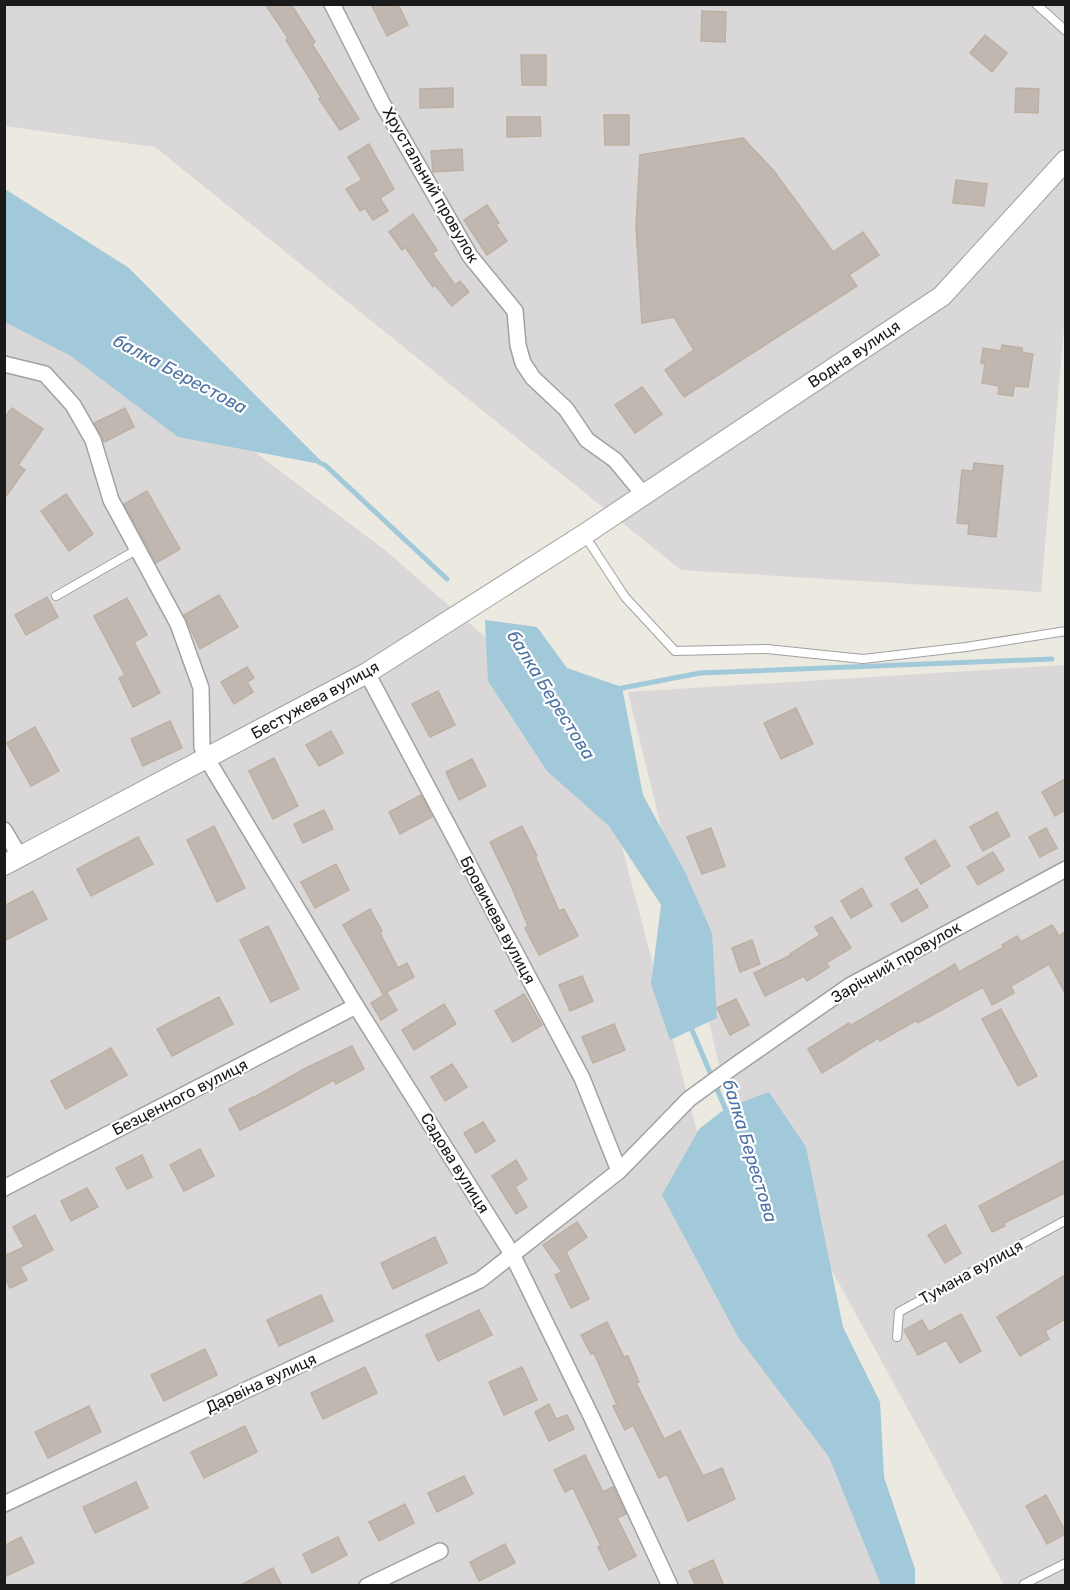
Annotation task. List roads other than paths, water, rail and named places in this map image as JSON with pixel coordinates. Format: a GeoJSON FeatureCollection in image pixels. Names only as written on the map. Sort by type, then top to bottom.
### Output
{"type":"FeatureCollection","features":[{"type":"Feature","properties":{"kind":"street","name":"Хрустальний провулок"},"geometry":{"type":"LineString","coordinates":[[332,4],[382,103],[470,256],[515,311],[518,345],[523,363],[533,378],[566,410],[587,440],[615,460],[644,495]]}},
{"type":"Feature","properties":{"kind":"street","name":"Водна вулиця"},"geometry":{"type":"LineString","coordinates":[[614,514],[942,296],[1065,160]]}},
{"type":"Feature","properties":{"kind":"street"},"geometry":{"type":"LineString","coordinates":[[4,364],[45,374],[73,405],[93,440],[111,500],[178,624],[201,688],[202,747],[207,759]]}},
{"type":"Feature","properties":{"kind":"street","name":"Бестужева вулиця"},"geometry":{"type":"LineString","coordinates":[[12,861],[367,673],[614,514]]}},
{"type":"Feature","properties":{"kind":"street","name":"Бровичева вулиця"},"geometry":{"type":"LineString","coordinates":[[367,673],[582,1078],[619,1171]]}},
{"type":"Feature","properties":{"kind":"street","name":"Садова вулиця"},"geometry":{"type":"LineString","coordinates":[[207,759],[356,1006],[512,1254],[670,1586]]}},
{"type":"Feature","properties":{"kind":"street"},"geometry":{"type":"LineString","coordinates":[[4,830],[12,861]]}},
{"type":"Feature","properties":{"kind":"street","name":"Зарічний провулок"},"geometry":{"type":"LineString","coordinates":[[619,1171],[689,1099],[851,985],[1065,869]]}},
{"type":"Feature","properties":{"kind":"street","name":"Безценного вулиця"},"geometry":{"type":"LineString","coordinates":[[4,1188],[356,1006]]}},
{"type":"Feature","properties":{"kind":"street","name":"Дарвіна вулиця"},"geometry":{"type":"LineString","coordinates":[[4,1504],[480,1280],[619,1171]]}},
{"type":"Feature","properties":{"kind":"street"},"geometry":{"type":"LineString","coordinates":[[368,1586],[440,1551]]}},
{"type":"Feature","properties":{"kind":"lane"},"geometry":{"type":"LineString","coordinates":[[1036,4],[1065,31]]}},
{"type":"Feature","properties":{"kind":"lane"},"geometry":{"type":"LineString","coordinates":[[585,534],[625,597],[675,651],[766,649],[863,659],[966,647],[1065,631]]}},
{"type":"Feature","properties":{"kind":"lane"},"geometry":{"type":"LineString","coordinates":[[56,596],[138,549]]}},
{"type":"Feature","properties":{"kind":"lane","name":"Тумана вулиця"},"geometry":{"type":"LineString","coordinates":[[897,1337],[898,1312],[1065,1220]]}},
{"type":"Feature","properties":{"kind":"lane"},"geometry":{"type":"LineString","coordinates":[[1024,1584],[1065,1563]]}},
{"type":"Feature","properties":{"kind":"water"},"geometry":{"type":"Polygon","coordinates":[[[5,189],[129,268],[325,465],[178,437],[71,356],[5,322],[5,189]]]}},
{"type":"Feature","properties":{"kind":"water"},"geometry":{"type":"Polygon","coordinates":[[[485,620],[537,627],[567,668],[622,687],[643,795],[685,872],[712,933],[717,1018],[670,1040],[651,984],[661,905],[609,826],[547,771],[488,681],[485,620]]]}},
{"type":"Feature","properties":{"kind":"water"},"geometry":{"type":"Polygon","coordinates":[[[769,1092],[806,1147],[843,1327],[880,1402],[884,1477],[915,1569],[915,1585],[881,1585],[829,1457],[738,1337],[662,1195],[699,1129],[726,1108],[769,1092]]]}},
{"type":"Feature","properties":{"kind":"waterway","name":"балка Берестова"},"geometry":{"type":"LineString","coordinates":[[320,463],[325,465],[447,579]]}},
{"type":"Feature","properties":{"kind":"waterway"},"geometry":{"type":"LineString","coordinates":[[617,689],[700,673],[1052,659]]}},
{"type":"Feature","properties":{"kind":"waterway","name":"балка Берестова"},"geometry":{"type":"LineString","coordinates":[[691,1024],[728,1115]]}}]}
